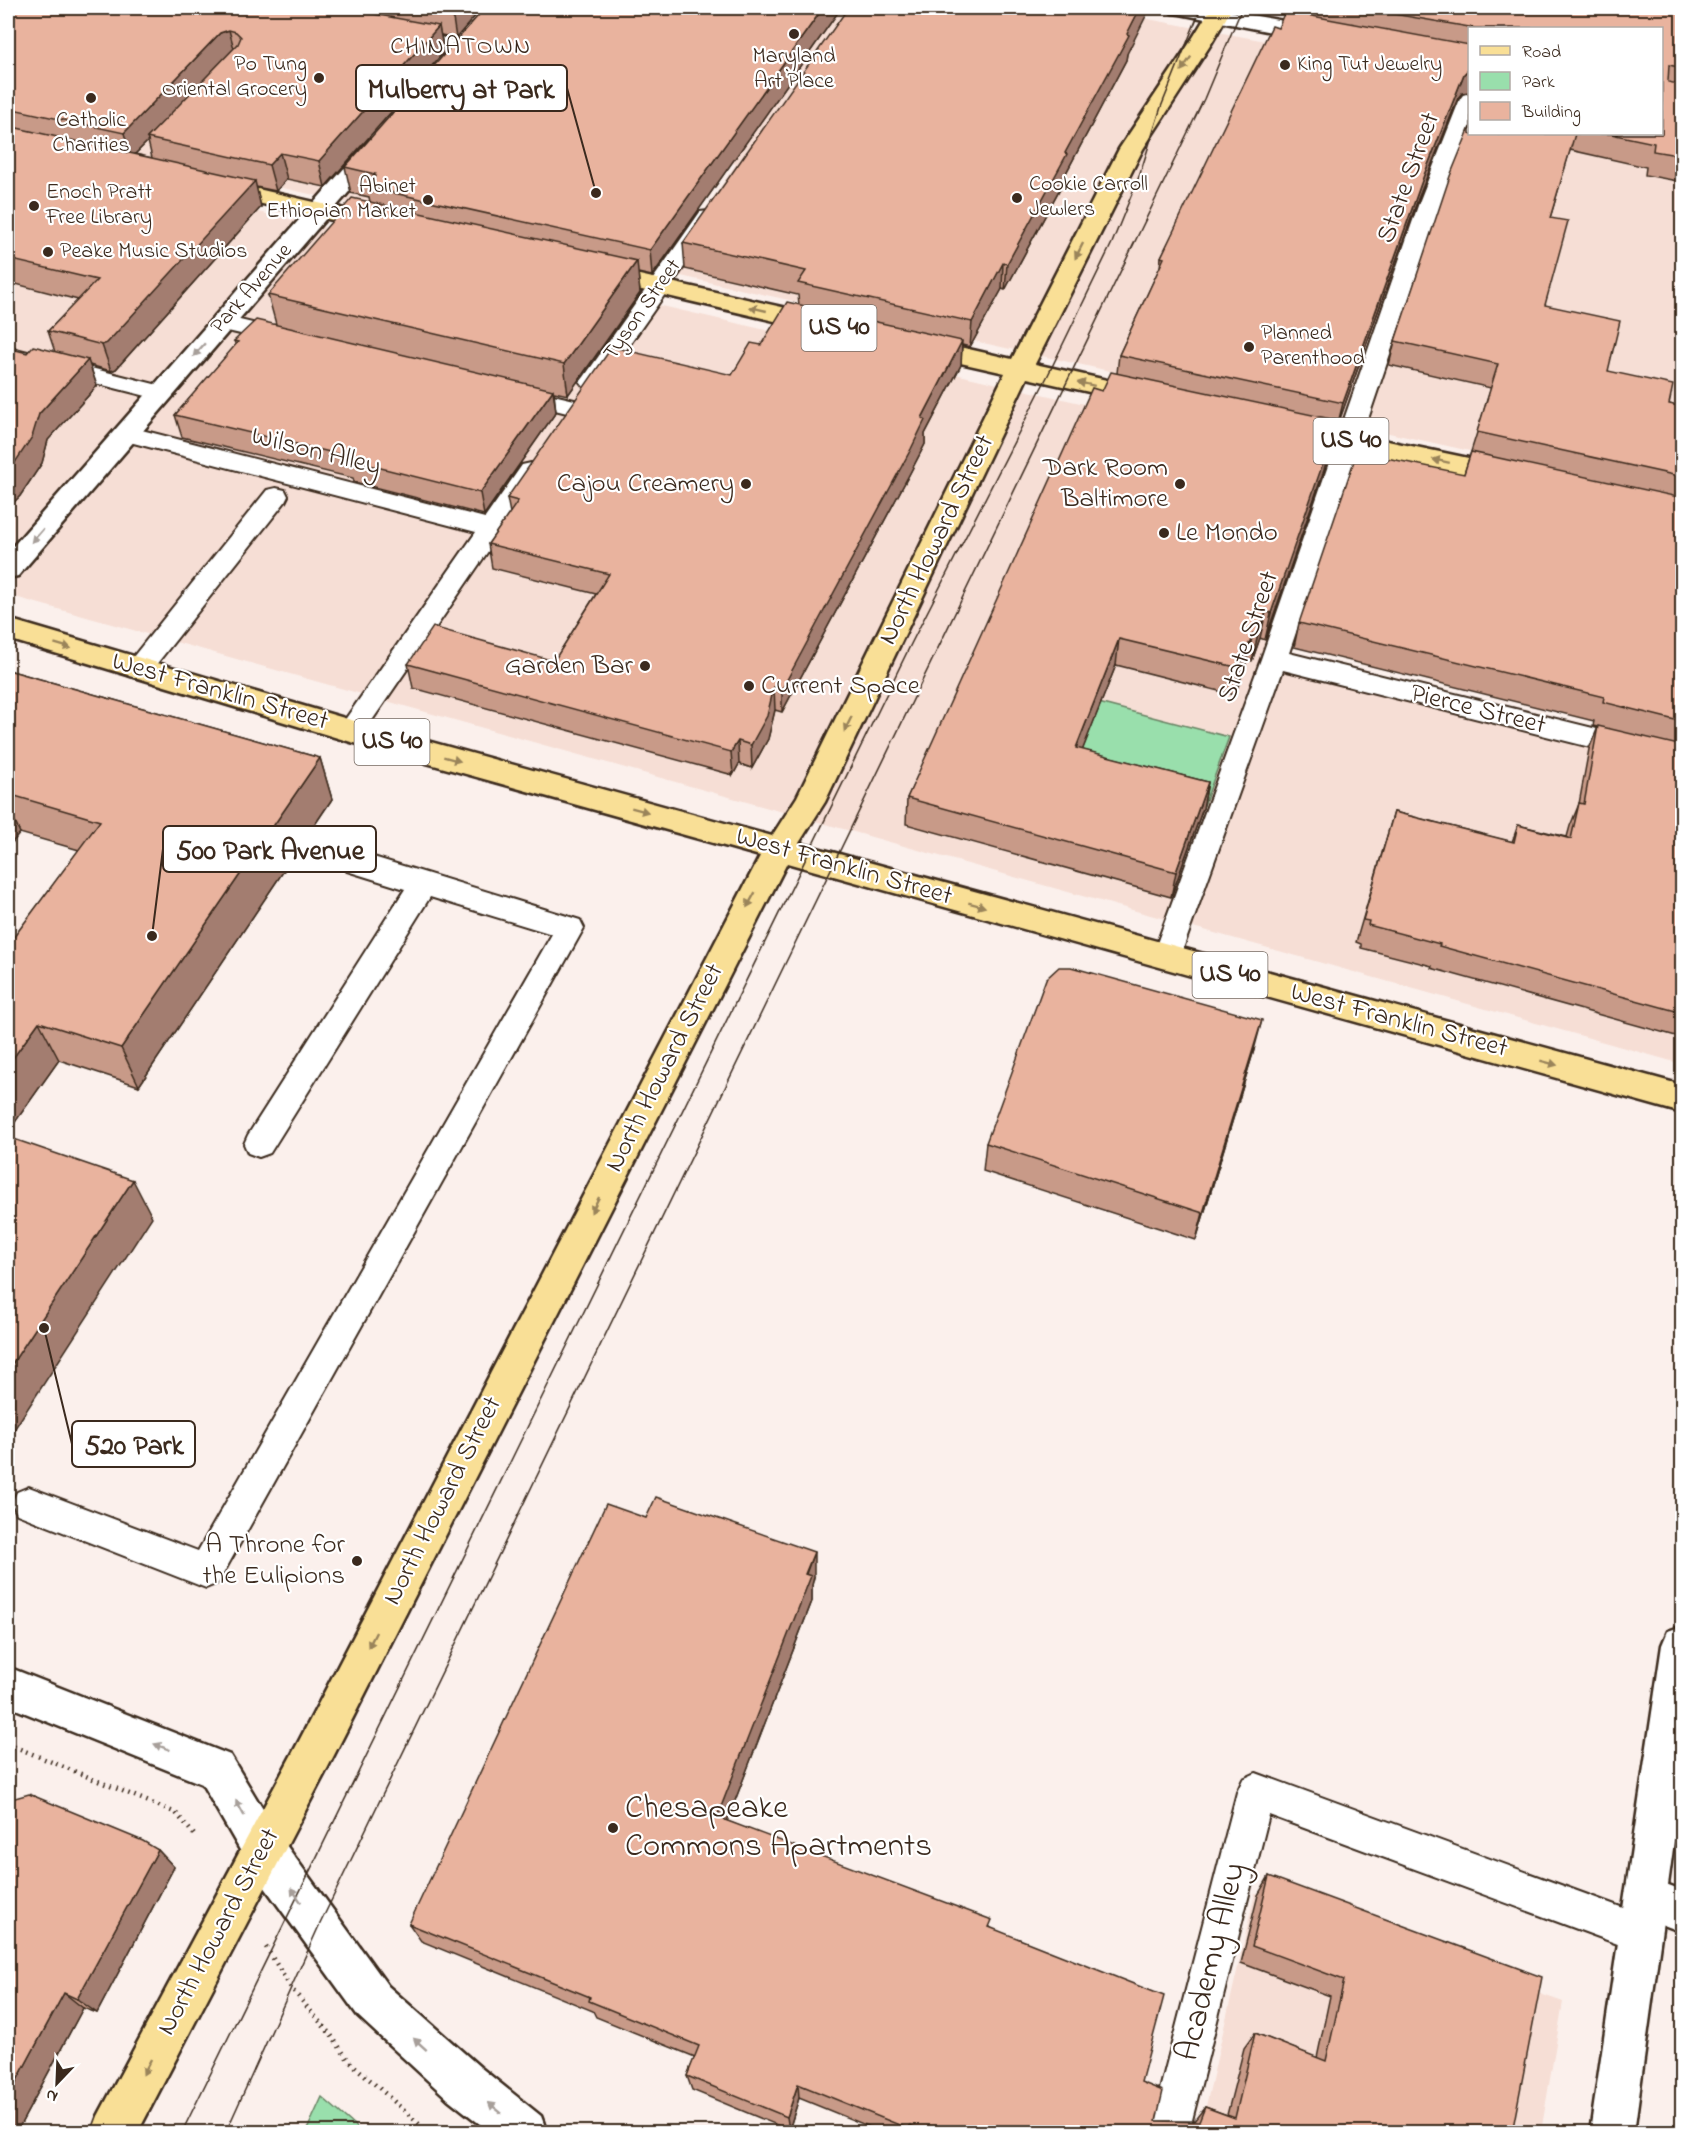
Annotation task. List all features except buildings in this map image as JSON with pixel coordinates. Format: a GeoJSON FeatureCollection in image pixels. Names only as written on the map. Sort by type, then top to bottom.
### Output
{"type":"FeatureCollection","features":[{"type":"Feature","properties":{"kind":"main road","name":"North Howard Street"},"geometry":{"type":"LineString","coordinates":[[114,2133],[779,849],[810,802],[1020,369],[1135,141],[1219,11]]}},
{"type":"Feature","properties":{"kind":"main road"},"geometry":{"type":"LineString","coordinates":[[192,182],[407,230]]}},
{"type":"Feature","properties":{"kind":"main road","name":"US 40"},"geometry":{"type":"LineString","coordinates":[[567,266],[840,328]]}},
{"type":"Feature","properties":{"kind":"main road","name":"US 40"},"geometry":{"type":"LineString","coordinates":[[896,341],[1167,401]]}},
{"type":"Feature","properties":{"kind":"main road","name":"US 40"},"geometry":{"type":"LineString","coordinates":[[1269,424],[1533,480]]}},
{"type":"Feature","properties":{"kind":"main road","name":"West Franklin Street"},"geometry":{"type":"LineString","coordinates":[[8,629],[351,730],[1683,1099]]}},
{"type":"Feature","properties":{"kind":"street"},"geometry":{"type":"LineString","coordinates":[[1180,8],[1219,11],[1349,39]]}},
{"type":"Feature","properties":{"kind":"street","name":"Park Avenue"},"geometry":{"type":"LineString","coordinates":[[8,569],[389,131]]}},
{"type":"Feature","properties":{"kind":"street"},"geometry":{"type":"LineString","coordinates":[[1612,2133],[1657,1914],[1683,1645]]}},
{"type":"Feature","properties":{"kind":"street"},"geometry":{"type":"LineString","coordinates":[[8,1687],[216,1769],[263,1849],[373,2001],[464,2083],[525,2133]]}},
{"type":"Feature","properties":{"kind":"lane"},"geometry":{"type":"LineString","coordinates":[[388,32],[461,48]]}},
{"type":"Feature","properties":{"kind":"lane","name":"State Street"},"geometry":{"type":"LineString","coordinates":[[1166,957],[1274,659],[1431,200],[1468,104]]}},
{"type":"Feature","properties":{"kind":"lane","name":"Tyson Street"},"geometry":{"type":"LineString","coordinates":[[495,388],[568,417],[717,204]]}},
{"type":"Feature","properties":{"kind":"lane"},"geometry":{"type":"LineString","coordinates":[[223,323],[313,345]]}},
{"type":"Feature","properties":{"kind":"lane"},"geometry":{"type":"LineString","coordinates":[[8,354],[162,393]]}},
{"type":"Feature","properties":{"kind":"lane","name":"Wilson Alley"},"geometry":{"type":"LineString","coordinates":[[126,434],[491,528]]}},
{"type":"Feature","properties":{"kind":"lane"},"geometry":{"type":"LineString","coordinates":[[351,730],[542,454]]}},
{"type":"Feature","properties":{"kind":"lane"},"geometry":{"type":"LineString","coordinates":[[138,669],[276,496]]}},
{"type":"Feature","properties":{"kind":"lane","name":"Pierce Street"},"geometry":{"type":"LineString","coordinates":[[1274,659],[1683,760]]}},
{"type":"Feature","properties":{"kind":"lane"},"geometry":{"type":"LineString","coordinates":[[29,1503],[206,1571],[570,928],[357,863]]}},
{"type":"Feature","properties":{"kind":"lane"},"geometry":{"type":"LineString","coordinates":[[259,1143],[423,884]]}},
{"type":"Feature","properties":{"kind":"lane","name":"Academy Alley"},"geometry":{"type":"LineString","coordinates":[[1169,2133],[1256,1792],[1657,1914]]}},
{"type":"Feature","properties":{"kind":"shaded area"},"geometry":{"type":"Polygon","coordinates":[[[240,8],[434,46],[468,8],[1089,8],[1468,79],[1468,135],[1663,135],[1682,119],[1682,498],[663,272],[736,164],[540,122],[458,227],[103,148],[240,8]]]}},
{"type":"Feature","properties":{"kind":"shaded area"},"geometry":{"type":"Polygon","coordinates":[[[8,154],[1342,464],[1271,662],[1682,766],[1682,1064],[8,595],[8,154]]]}},
{"type":"Feature","properties":{"kind":"shaded area"},"geometry":{"type":"Polygon","coordinates":[[[1255,1893],[1563,2002],[1541,2132],[1200,2132],[1255,1893]]]}},
{"type":"Feature","properties":{"kind":"green space"},"geometry":{"type":"Polygon","coordinates":[[[976,671],[1229,737],[1203,808],[953,742],[976,671]]]}},
{"type":"Feature","properties":{"kind":"green space"},"geometry":{"type":"Polygon","coordinates":[[[322,2097],[362,2132],[306,2132],[322,2097]]]}},
{"type":"Feature","properties":{"kind":"tram line"},"geometry":{"type":"LineString","coordinates":[[182,2132],[912,642],[1048,375],[1112,243],[1140,174],[1161,107],[1201,8]]}},
{"type":"Feature","properties":{"kind":"tram line"},"geometry":{"type":"LineString","coordinates":[[226,2132],[318,1928],[1204,99],[1242,8]]}},
{"type":"Feature","properties":{"kind":"place","name":"Maryland Art Place"},"geometry":{"type":"Point","coordinates":[794,34]}},
{"type":"Feature","properties":{"kind":"place","name":"King Tut Jewelry"},"geometry":{"type":"Point","coordinates":[1285,65]}},
{"type":"Feature","properties":{"kind":"place","name":"Po Tung Oriental Grocery"},"geometry":{"type":"Point","coordinates":[319,78]}},
{"type":"Feature","properties":{"kind":"place","name":"Catholic Charities"},"geometry":{"type":"Point","coordinates":[91,98]}},
{"type":"Feature","properties":{"kind":"place","name":"Mulberry at Park"},"geometry":{"type":"Point","coordinates":[596,193]}},
{"type":"Feature","properties":{"kind":"place","name":"Cookie Carroll Jewlers"},"geometry":{"type":"Point","coordinates":[1017,198]}},
{"type":"Feature","properties":{"kind":"place","name":"Abinet Ethiopian Market"},"geometry":{"type":"Point","coordinates":[428,200]}},
{"type":"Feature","properties":{"kind":"place","name":"Enoch Pratt Free Library"},"geometry":{"type":"Point","coordinates":[34,206]}},
{"type":"Feature","properties":{"kind":"place","name":"Peake Music Studios"},"geometry":{"type":"Point","coordinates":[48,252]}},
{"type":"Feature","properties":{"kind":"place","name":"Planned Parenthood"},"geometry":{"type":"Point","coordinates":[1249,347]}},
{"type":"Feature","properties":{"kind":"place","name":"Cajou Creamery"},"geometry":{"type":"Point","coordinates":[746,484]}},
{"type":"Feature","properties":{"kind":"place","name":"Dark Room Baltimore"},"geometry":{"type":"Point","coordinates":[1180,484]}},
{"type":"Feature","properties":{"kind":"place","name":"Le Mondo"},"geometry":{"type":"Point","coordinates":[1164,533]}},
{"type":"Feature","properties":{"kind":"place","name":"Garden Bar"},"geometry":{"type":"Point","coordinates":[645,666]}},
{"type":"Feature","properties":{"kind":"place","name":"Current Space"},"geometry":{"type":"Point","coordinates":[749,686]}},
{"type":"Feature","properties":{"kind":"place","name":"500 Park Avenue"},"geometry":{"type":"Point","coordinates":[152,936]}},
{"type":"Feature","properties":{"kind":"place","name":"520 Park"},"geometry":{"type":"Point","coordinates":[44,1328]}},
{"type":"Feature","properties":{"kind":"place","name":"A Throne for the Eulipions"},"geometry":{"type":"Point","coordinates":[357,1561]}},
{"type":"Feature","properties":{"kind":"place","name":"Chesapeake Commons Apartments"},"geometry":{"type":"Point","coordinates":[613,1828]}},
{"type":"Feature","properties":{"kind":"district","name":"CHINATOWN"},"geometry":{"type":"Point","coordinates":[461,47]}}]}
